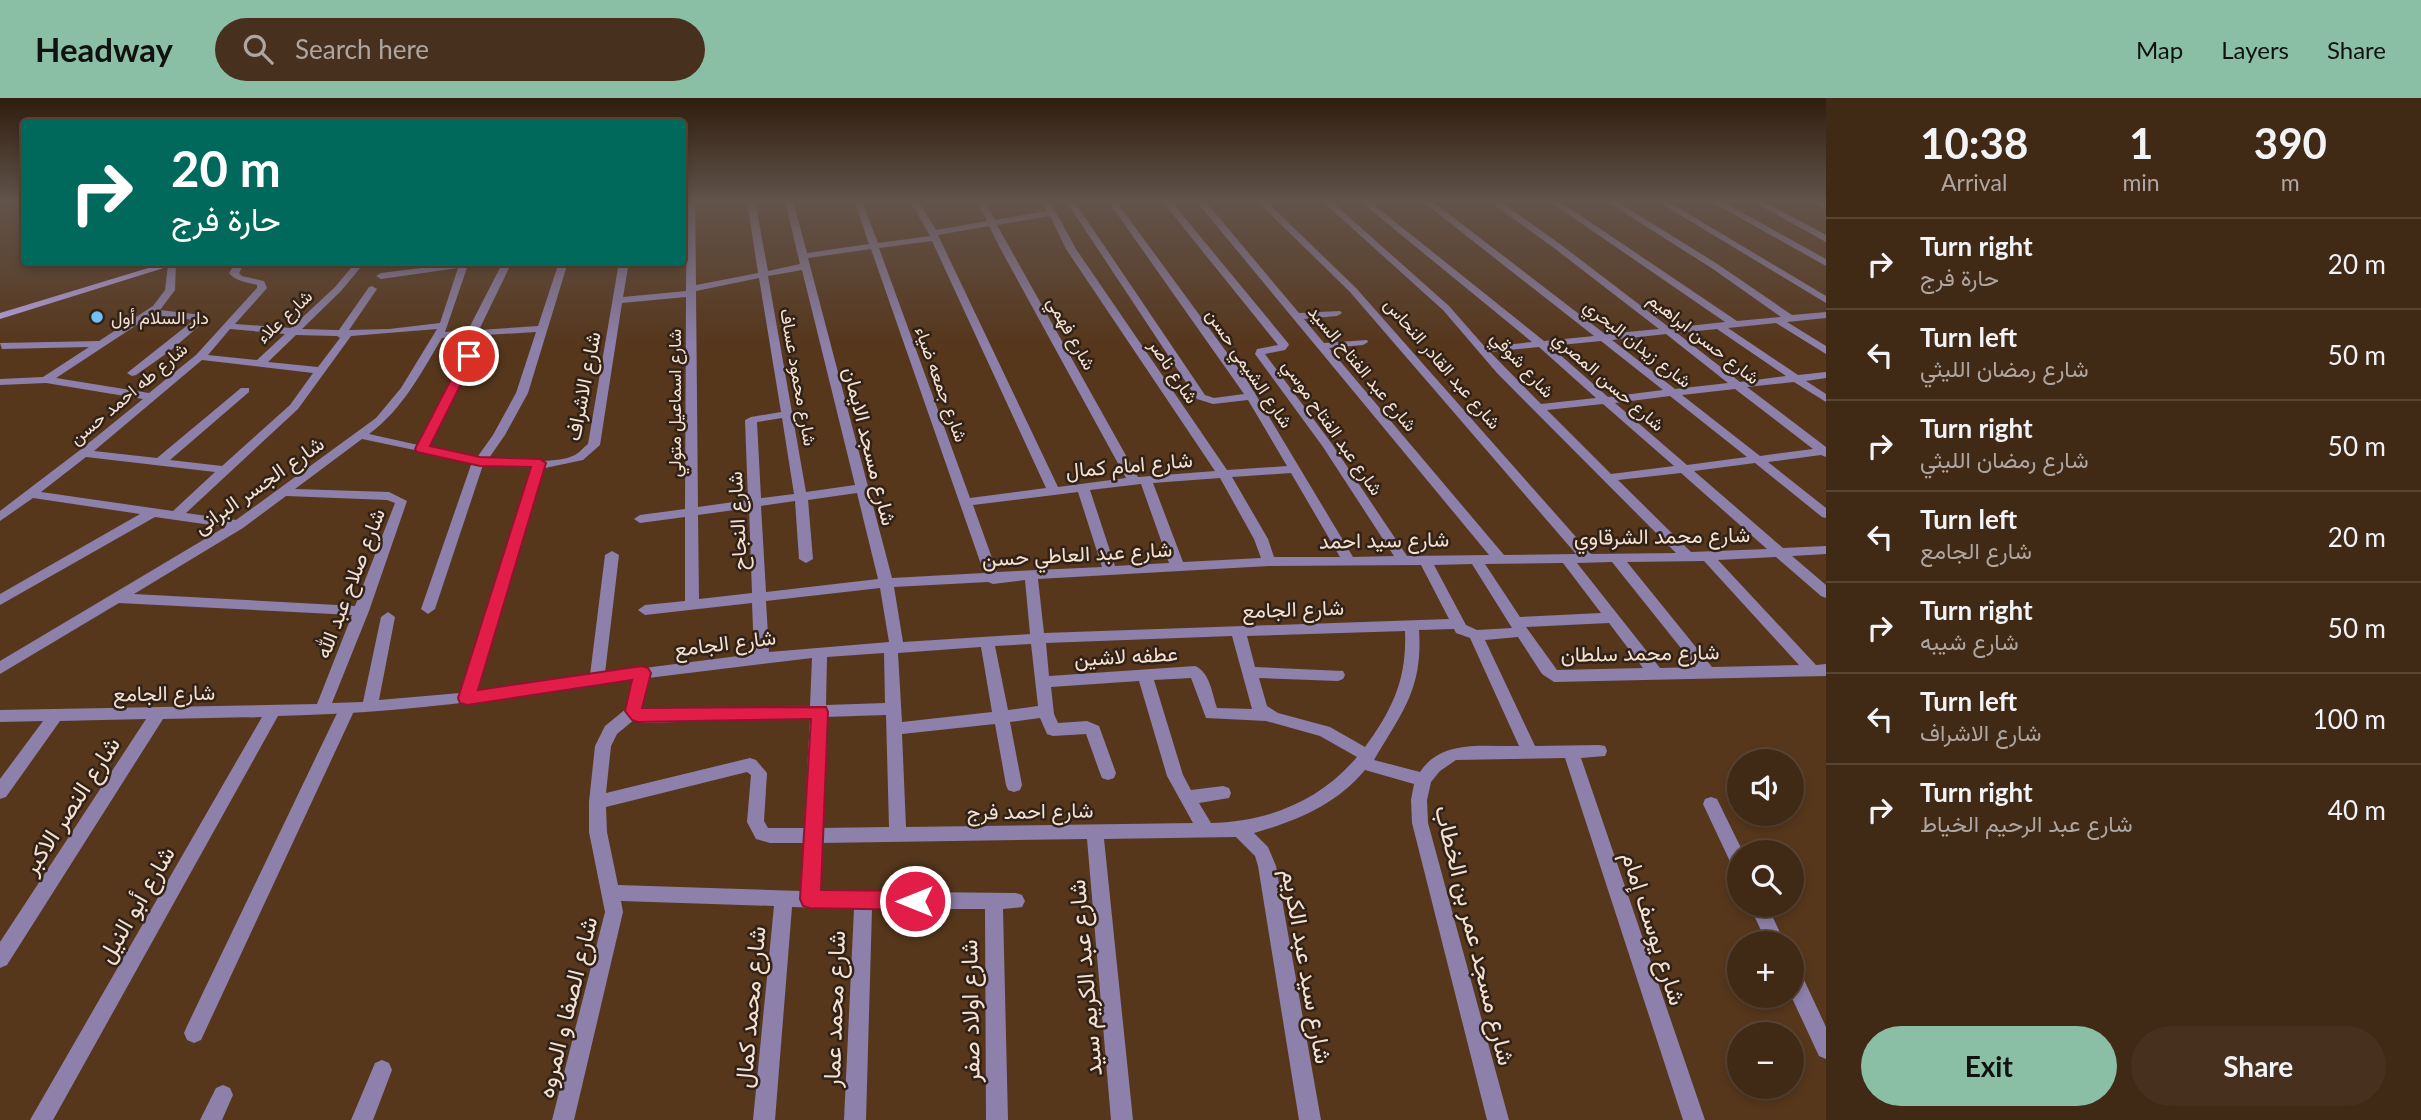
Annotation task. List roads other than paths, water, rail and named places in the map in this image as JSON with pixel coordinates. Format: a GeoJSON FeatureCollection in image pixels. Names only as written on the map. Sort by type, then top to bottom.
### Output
{"type":"FeatureCollection","features":[{"type":"Feature","properties":{"kind":"main road"},"geometry":{"type":"LineString","coordinates":[[0,310],[147,266]]}},
{"type":"Feature","properties":{"kind":"main road"},"geometry":{"type":"LineString","coordinates":[[0,316],[169,266]]}},
{"type":"Feature","properties":{"kind":"street","name":"شارع اسماعيل متولي"},"geometry":{"type":"LineString","coordinates":[[691,249],[692,605]]}},
{"type":"Feature","properties":{"kind":"street","name":"شارع محمود عساف"},"geometry":{"type":"LineString","coordinates":[[759,249],[801,496],[806,559]]}},
{"type":"Feature","properties":{"kind":"street","name":"شارع مسجد الايمان"},"geometry":{"type":"LineString","coordinates":[[802,249],[886,583],[894,647],[898,834]]}},
{"type":"Feature","properties":{"kind":"street"},"geometry":{"type":"LineString","coordinates":[[618,300],[691,291],[764,275],[853,249]]}},
{"type":"Feature","properties":{"kind":"street","name":"شارع جمعه ضياء"},"geometry":{"type":"LineString","coordinates":[[875,249],[993,579]]}},
{"type":"Feature","properties":{"kind":"street"},"geometry":{"type":"LineString","coordinates":[[940,249],[1054,490]]}},
{"type":"Feature","properties":{"kind":"street","name":"شارع فهمي"},"geometry":{"type":"LineString","coordinates":[[1006,249],[1140,481],[1178,568]]}},
{"type":"Feature","properties":{"kind":"street","name":"شارع ناصر"},"geometry":{"type":"LineString","coordinates":[[1072,249],[1225,476],[1250,517],[1269,562]]}},
{"type":"Feature","properties":{"kind":"street"},"geometry":{"type":"LineString","coordinates":[[1102,249],[1201,397],[1213,401],[1251,396]]}},
{"type":"Feature","properties":{"kind":"street","name":"شارع الشيمي حسن"},"geometry":{"type":"LineString","coordinates":[[1146,249],[1251,396],[1349,561]]}},
{"type":"Feature","properties":{"kind":"street","name":"شارع عبد الفتاح موسي"},"geometry":{"type":"LineString","coordinates":[[1205,249],[1284,345],[1259,352],[1328,446],[1403,560]]}},
{"type":"Feature","properties":{"kind":"street","name":"شارع عبد الفتاح السيد"},"geometry":{"type":"LineString","coordinates":[[1241,249],[1499,558]]}},
{"type":"Feature","properties":{"kind":"street","name":"شارع عبد القادر النحاس"},"geometry":{"type":"LineString","coordinates":[[1310,249],[1353,290],[1587,558]]}},
{"type":"Feature","properties":{"kind":"street","name":"شارع شوقي"},"geometry":{"type":"LineString","coordinates":[[1380,249],[1438,300],[1538,408],[1688,558]]}},
{"type":"Feature","properties":{"kind":"street","name":"شارع حسن المصري"},"geometry":{"type":"LineString","coordinates":[[1423,249],[1540,343],[1826,593]]}},
{"type":"Feature","properties":{"kind":"street","name":"شارع زيدان البحري"},"geometry":{"type":"LineString","coordinates":[[1488,249],[1826,514]]}},
{"type":"Feature","properties":{"kind":"street","name":"شارع حسن ابراهيم"},"geometry":{"type":"LineString","coordinates":[[1560,249],[1736,386],[1826,452]]}},
{"type":"Feature","properties":{"kind":"street"},"geometry":{"type":"LineString","coordinates":[[1623,249],[1736,325]]}},
{"type":"Feature","properties":{"kind":"street"},"geometry":{"type":"LineString","coordinates":[[1687,249],[1791,319]]}},
{"type":"Feature","properties":{"kind":"street"},"geometry":{"type":"LineString","coordinates":[[1740,249],[1826,300]]}},
{"type":"Feature","properties":{"kind":"street"},"geometry":{"type":"LineString","coordinates":[[1799,249],[1826,264]]}},
{"type":"Feature","properties":{"kind":"street"},"geometry":{"type":"LineString","coordinates":[[46,380],[150,312],[170,290],[176,266]]}},
{"type":"Feature","properties":{"kind":"street","name":"شارع طه احمد حسن"},"geometry":{"type":"LineString","coordinates":[[0,517],[84,453],[200,357],[262,288],[261,283],[239,278],[234,273],[238,266]]}},
{"type":"Feature","properties":{"kind":"street","name":"شارع علاء"},"geometry":{"type":"LineString","coordinates":[[259,364],[338,289],[358,266]]}},
{"type":"Feature","properties":{"kind":"street"},"geometry":{"type":"LineString","coordinates":[[381,275],[444,266]]}},
{"type":"Feature","properties":{"kind":"street","name":"شارع الجسر البرانى"},"geometry":{"type":"LineString","coordinates":[[0,668],[238,525],[361,435],[395,405],[442,330],[464,266]]}},
{"type":"Feature","properties":{"kind":"street"},"geometry":{"type":"LineString","coordinates":[[422,449],[506,266]]}},
{"type":"Feature","properties":{"kind":"street"},"geometry":{"type":"LineString","coordinates":[[428,609],[479,461],[499,435],[522,393],[563,266]]}},
{"type":"Feature","properties":{"kind":"street","name":"شارع الاشراف"},"geometry":{"type":"LineString","coordinates":[[361,435],[479,461],[540,463],[577,460],[589,453],[594,445],[623,266]]}},
{"type":"Feature","properties":{"kind":"street"},"geometry":{"type":"LineString","coordinates":[[176,515],[275,426],[321,371],[372,289]]}},
{"type":"Feature","properties":{"kind":"street"},"geometry":{"type":"LineString","coordinates":[[132,373],[166,349],[202,318],[150,312]]}},
{"type":"Feature","properties":{"kind":"street"},"geometry":{"type":"LineString","coordinates":[[1298,316],[1337,313]]}},
{"type":"Feature","properties":{"kind":"street"},"geometry":{"type":"LineString","coordinates":[[1483,350],[1826,316]]}},
{"type":"Feature","properties":{"kind":"street"},"geometry":{"type":"LineString","coordinates":[[1779,321],[1826,351]]}},
{"type":"Feature","properties":{"kind":"street"},"geometry":{"type":"LineString","coordinates":[[228,326],[344,335],[542,329]]}},
{"type":"Feature","properties":{"kind":"street"},"geometry":{"type":"LineString","coordinates":[[1720,327],[1826,399]]}},
{"type":"Feature","properties":{"kind":"street"},"geometry":{"type":"LineString","coordinates":[[1322,346],[1363,342]]}},
{"type":"Feature","properties":{"kind":"street"},"geometry":{"type":"LineString","coordinates":[[2,346],[102,344]]}},
{"type":"Feature","properties":{"kind":"street"},"geometry":{"type":"LineString","coordinates":[[200,357],[321,371]]}},
{"type":"Feature","properties":{"kind":"street"},"geometry":{"type":"LineString","coordinates":[[1538,408],[1826,375]]}},
{"type":"Feature","properties":{"kind":"street"},"geometry":{"type":"LineString","coordinates":[[0,382],[46,380],[152,397]]}},
{"type":"Feature","properties":{"kind":"street"},"geometry":{"type":"LineString","coordinates":[[160,462],[245,390]]}},
{"type":"Feature","properties":{"kind":"street","name":"شارع النجاح"},"geometry":{"type":"LineString","coordinates":[[762,658],[751,418],[787,414]]}},
{"type":"Feature","properties":{"kind":"street"},"geometry":{"type":"LineString","coordinates":[[1608,478],[1826,452]]}},
{"type":"Feature","properties":{"kind":"street"},"geometry":{"type":"LineString","coordinates":[[84,453],[225,470]]}},
{"type":"Feature","properties":{"kind":"street"},"geometry":{"type":"LineString","coordinates":[[467,698],[540,463]]}},
{"type":"Feature","properties":{"kind":"street","name":"شارع امام كمال"},"geometry":{"type":"LineString","coordinates":[[966,502],[1082,486],[1295,470]]}},
{"type":"Feature","properties":{"kind":"street"},"geometry":{"type":"LineString","coordinates":[[1082,486],[1110,572]]}},
{"type":"Feature","properties":{"kind":"street"},"geometry":{"type":"LineString","coordinates":[[640,519],[862,488]]}},
{"type":"Feature","properties":{"kind":"street","name":"شارع صلاح عبد الله"},"geometry":{"type":"LineString","coordinates":[[285,492],[388,496],[401,501],[362,611],[322,710]]}},
{"type":"Feature","properties":{"kind":"street"},"geometry":{"type":"LineString","coordinates":[[30,494],[238,525]]}},
{"type":"Feature","properties":{"kind":"street"},"geometry":{"type":"LineString","coordinates":[[0,600],[156,511]]}},
{"type":"Feature","properties":{"kind":"street","name":"شارع محمد الشرقاوي"},"geometry":{"type":"LineString","coordinates":[[1499,558],[1688,558],[1826,550]]}},
{"type":"Feature","properties":{"kind":"street"},"geometry":{"type":"LineString","coordinates":[[597,679],[612,555]]}},
{"type":"Feature","properties":{"kind":"street"},"geometry":{"type":"LineString","coordinates":[[1708,556],[1819,670]]}},
{"type":"Feature","properties":{"kind":"street","name":"شارع سيد احمد"},"geometry":{"type":"LineString","coordinates":[[1269,562],[1499,558]]}},
{"type":"Feature","properties":{"kind":"street"},"geometry":{"type":"LineString","coordinates":[[1566,558],[1656,674]]}},
{"type":"Feature","properties":{"kind":"street"},"geometry":{"type":"LineString","coordinates":[[1616,558],[1708,672]]}},
{"type":"Feature","properties":{"kind":"street"},"geometry":{"type":"LineString","coordinates":[[1425,559],[1461,629],[1476,635],[1519,627],[1612,618]]}},
{"type":"Feature","properties":{"kind":"street","name":"شارع محمد سلطان"},"geometry":{"type":"LineString","coordinates":[[1475,559],[1549,674],[1554,676],[1819,670]]}},
{"type":"Feature","properties":{"kind":"street","name":"شارع عبد العاطي حسن"},"geometry":{"type":"LineString","coordinates":[[645,610],[886,583],[1269,562]]}},
{"type":"Feature","properties":{"kind":"street"},"geometry":{"type":"LineString","coordinates":[[1031,576],[1046,714],[1054,730],[1087,727],[1093,730],[1108,773]]}},
{"type":"Feature","properties":{"kind":"street"},"geometry":{"type":"LineString","coordinates":[[117,598],[362,611]]}},
{"type":"Feature","properties":{"kind":"street"},"geometry":{"type":"LineString","coordinates":[[370,707],[388,617]]}},
{"type":"Feature","properties":{"kind":"street","name":"شارع الجامع"},"geometry":{"type":"LineString","coordinates":[[0,716],[347,709],[467,698],[642,673],[820,652],[1038,638],[1458,624]]}},
{"type":"Feature","properties":{"kind":"street","name":"شارع احمد فرج"},"geometry":{"type":"LineString","coordinates":[[597,802],[750,765],[759,773],[755,822],[757,829],[770,836],[1240,830],[1290,816],[1332,792],[1365,759],[1407,685],[1414,649],[1412,625]]}},
{"type":"Feature","properties":{"kind":"street"},"geometry":{"type":"LineString","coordinates":[[1238,630],[1257,704],[1266,715],[1324,731],[1365,759],[1422,779]]}},
{"type":"Feature","properties":{"kind":"street"},"geometry":{"type":"LineString","coordinates":[[1476,635],[1529,751]]}},
{"type":"Feature","properties":{"kind":"street"},"geometry":{"type":"LineString","coordinates":[[986,642],[1014,785]]}},
{"type":"Feature","properties":{"kind":"street"},"geometry":{"type":"LineString","coordinates":[[810,899],[820,712],[820,652]]}},
{"type":"Feature","properties":{"kind":"street"},"geometry":{"type":"LineString","coordinates":[[1249,672],[1338,675]]}},
{"type":"Feature","properties":{"kind":"street"},"geometry":{"type":"LineString","coordinates":[[642,673],[634,711],[645,717],[894,709]]}},
{"type":"Feature","properties":{"kind":"street","name":"عطفه لاشين"},"geometry":{"type":"LineString","coordinates":[[1042,682],[1195,673],[1199,677],[1211,714],[1266,715]]}},
{"type":"Feature","properties":{"kind":"street"},"geometry":{"type":"LineString","coordinates":[[1145,675],[1175,776],[1206,830]]}},
{"type":"Feature","properties":{"kind":"street"},"geometry":{"type":"LineString","coordinates":[[194,1033],[347,709]]}},
{"type":"Feature","properties":{"kind":"street","name":"شارع الصفا و المروه"},"geometry":{"type":"LineString","coordinates":[[564,1120],[614,912],[598,832],[597,802],[605,738],[634,711]]}},
{"type":"Feature","properties":{"kind":"street"},"geometry":{"type":"LineString","coordinates":[[894,729],[1037,711],[1046,714]]}},
{"type":"Feature","properties":{"kind":"street","name":"شارع النصر الاكبر"},"geometry":{"type":"LineString","coordinates":[[0,959],[159,712]]}},
{"type":"Feature","properties":{"kind":"street","name":"شارع أبو النيل"},"geometry":{"type":"LineString","coordinates":[[41,1120],[273,712]]}},
{"type":"Feature","properties":{"kind":"street"},"geometry":{"type":"LineString","coordinates":[[0,792],[56,715]]}},
{"type":"Feature","properties":{"kind":"street","name":"شارع يوسف إمام"},"geometry":{"type":"LineString","coordinates":[[1571,751],[1694,1120]]}},
{"type":"Feature","properties":{"kind":"street","name":"شارع مسجد عمر بن الخطاب"},"geometry":{"type":"LineString","coordinates":[[1497,1120],[1420,823],[1418,799],[1422,779],[1435,762],[1454,754],[1599,751]]}},
{"type":"Feature","properties":{"kind":"street"},"geometry":{"type":"LineString","coordinates":[[1187,797],[1223,793]]}},
{"type":"Feature","properties":{"kind":"street"},"geometry":{"type":"LineString","coordinates":[[1711,804],[1728,840]]}},
{"type":"Feature","properties":{"kind":"street","name":"شارع سيد عبد الكريم"},"geometry":{"type":"LineString","coordinates":[[1240,830],[1253,840],[1267,866],[1310,1120]]}},
{"type":"Feature","properties":{"kind":"street","name":"شارع عبد الكريم سيد"},"geometry":{"type":"LineString","coordinates":[[1095,832],[1122,1120]]}},
{"type":"Feature","properties":{"kind":"street"},"geometry":{"type":"LineString","coordinates":[[612,894],[863,901],[1016,901]]}},
{"type":"Feature","properties":{"kind":"street","name":"شارع محمد كمال"},"geometry":{"type":"LineString","coordinates":[[764,1120],[784,899]]}},
{"type":"Feature","properties":{"kind":"street","name":"شارع محمد عمار"},"geometry":{"type":"LineString","coordinates":[[855,1120],[863,901]]}},
{"type":"Feature","properties":{"kind":"street","name":"شارع اولاد صفر"},"geometry":{"type":"LineString","coordinates":[[994,901],[997,1120]]}},
{"type":"Feature","properties":{"kind":"street"},"geometry":{"type":"LineString","coordinates":[[1804,1002],[1826,1049]]}},
{"type":"Feature","properties":{"kind":"street"},"geometry":{"type":"LineString","coordinates":[[362,1120],[382,1070]]}},
{"type":"Feature","properties":{"kind":"street"},"geometry":{"type":"LineString","coordinates":[[211,1120],[223,1095]]}},
{"type":"Feature","properties":{"kind":"place","name":"دار السلام أول"},"geometry":{"type":"Point","coordinates":[97,317]}}]}
